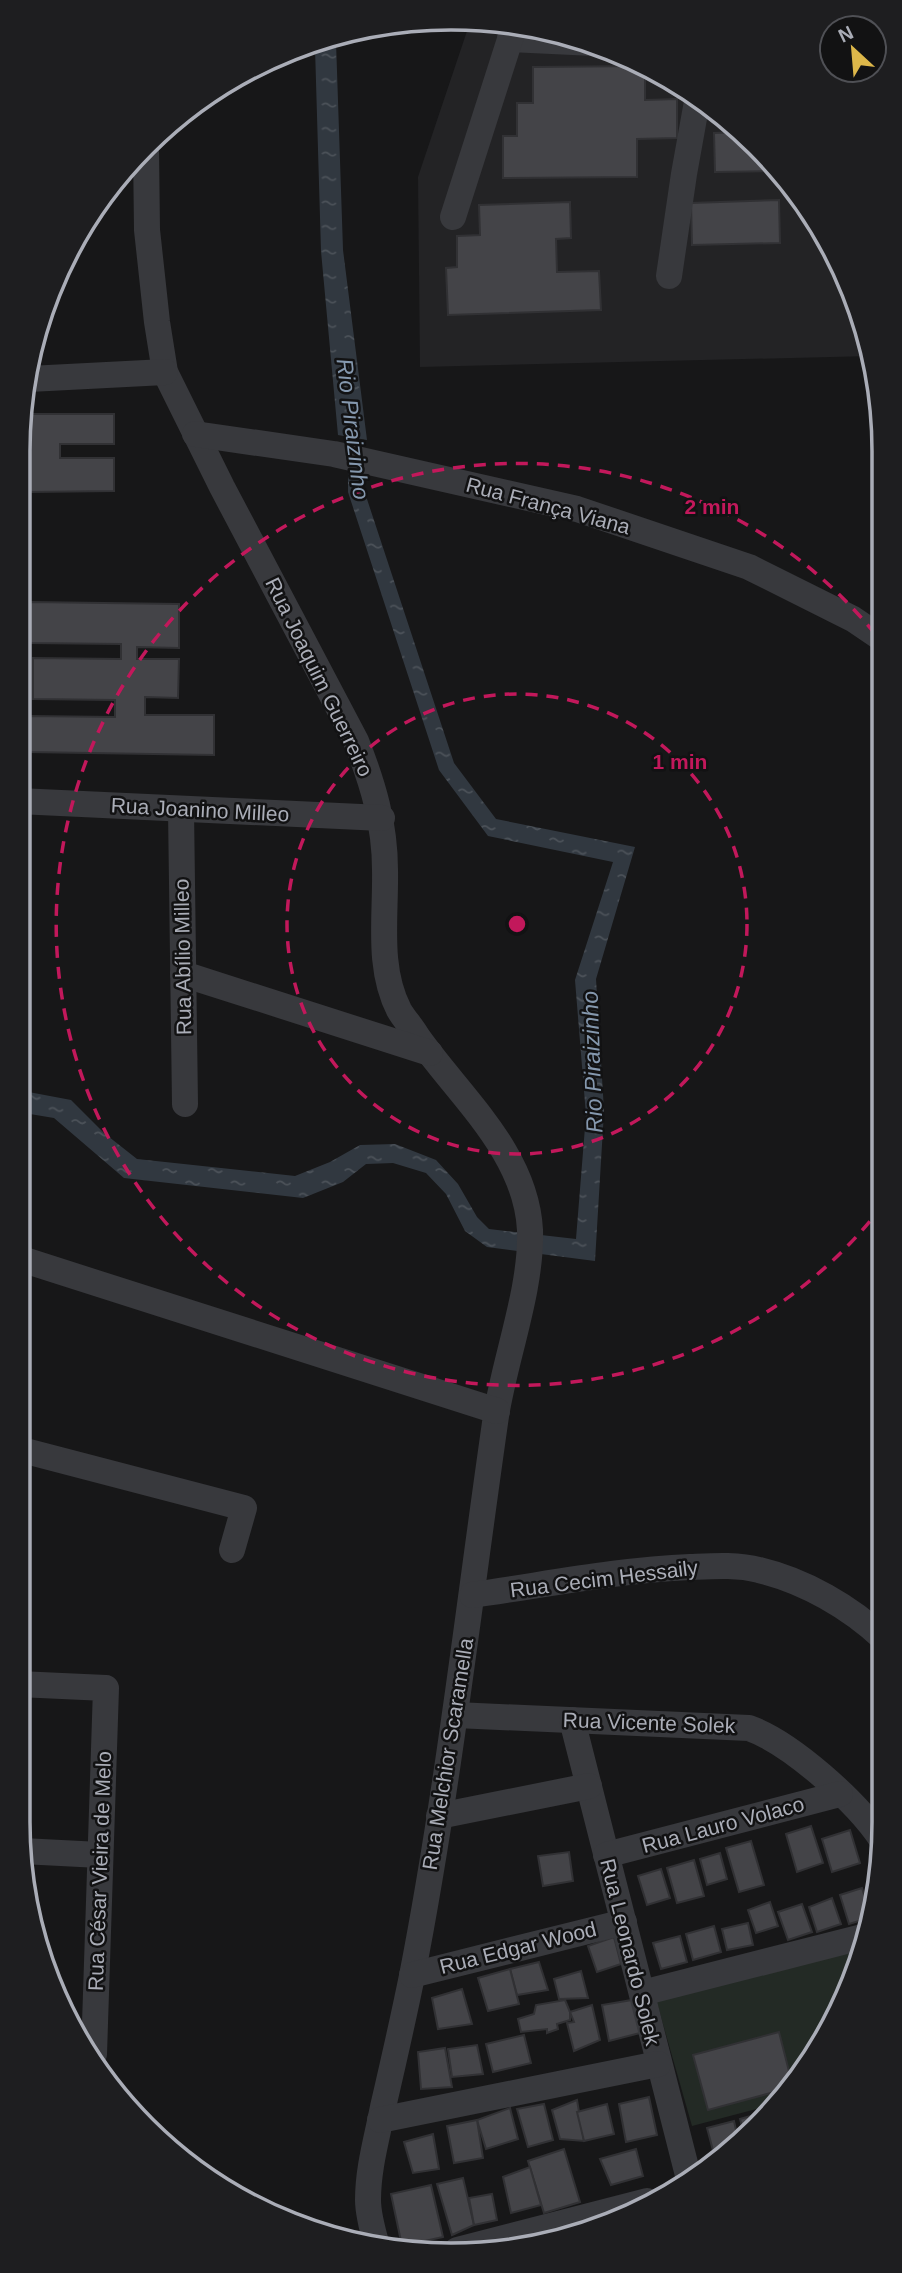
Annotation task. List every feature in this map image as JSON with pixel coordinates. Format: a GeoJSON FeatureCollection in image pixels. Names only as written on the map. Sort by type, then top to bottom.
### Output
{"type":"FeatureCollection","features":[{"type":"Feature","properties":{"kind":"street"},"geometry":{"type":"LineString","coordinates":[[453,217],[511,35]]}},
{"type":"Feature","properties":{"kind":"street"},"geometry":{"type":"LineString","coordinates":[[669,276],[696,109]]}},
{"type":"Feature","properties":{"kind":"street","name":"Rua Joaquim Guerreiro"},"geometry":{"type":"LineString","coordinates":[[146,160],[147,230],[165,372],[356,741],[371,778],[382,818],[386,868],[384,945],[390,983],[400,1010],[430,1053],[473,1105],[507,1156],[523,1196],[530,1229],[528,1260]]}},
{"type":"Feature","properties":{"kind":"street"},"geometry":{"type":"LineString","coordinates":[[36,379],[165,372]]}},
{"type":"Feature","properties":{"kind":"street","name":"Rua França Viana"},"geometry":{"type":"LineString","coordinates":[[195,434],[334,454],[577,509],[749,567],[853,619],[872,632]]}},
{"type":"Feature","properties":{"kind":"street","name":"Rua Joanino Milleo"},"geometry":{"type":"LineString","coordinates":[[30,803],[382,818]]}},
{"type":"Feature","properties":{"kind":"street","name":"Rua Abílio Milleo"},"geometry":{"type":"LineString","coordinates":[[181,810],[185,1104]]}},
{"type":"Feature","properties":{"kind":"street"},"geometry":{"type":"LineString","coordinates":[[183,974],[430,1053]]}},
{"type":"Feature","properties":{"kind":"street","name":"Rua Melchior Scaramella"},"geometry":{"type":"LineString","coordinates":[[375,2236],[368,2204],[371,2164],[412,1975],[456,1716],[497,1411],[528,1260]]}},
{"type":"Feature","properties":{"kind":"street"},"geometry":{"type":"LineString","coordinates":[[30,1262],[497,1411]]}},
{"type":"Feature","properties":{"kind":"street"},"geometry":{"type":"LineString","coordinates":[[30,1452],[244,1508],[232,1550]]}},
{"type":"Feature","properties":{"kind":"street","name":"Rua Cecim Hessaily"},"geometry":{"type":"LineString","coordinates":[[472,1595],[654,1569],[721,1566],[757,1569],[805,1585],[872,1628]]}},
{"type":"Feature","properties":{"kind":"street","name":"Rua César Vieira de Melo"},"geometry":{"type":"LineString","coordinates":[[30,1685],[106,1688],[94,2046]]}},
{"type":"Feature","properties":{"kind":"street","name":"Rua Vicente Solek"},"geometry":{"type":"LineString","coordinates":[[456,1716],[749,1727],[767,1734],[787,1747],[840,1794],[872,1830]]}},
{"type":"Feature","properties":{"kind":"street","name":"Rua Leonardo Solek"},"geometry":{"type":"LineString","coordinates":[[572,1720],[658,2064],[687,2170]]}},
{"type":"Feature","properties":{"kind":"street"},"geometry":{"type":"LineString","coordinates":[[439,1816],[589,1786]]}},
{"type":"Feature","properties":{"kind":"street","name":"Rua Lauro Volaco"},"geometry":{"type":"LineString","coordinates":[[606,1856],[840,1794]]}},
{"type":"Feature","properties":{"kind":"street"},"geometry":{"type":"LineString","coordinates":[[31,1852],[100,1855]]}},
{"type":"Feature","properties":{"kind":"street","name":"Rua Edgar Wood"},"geometry":{"type":"LineString","coordinates":[[412,1975],[624,1922]]}},
{"type":"Feature","properties":{"kind":"street"},"geometry":{"type":"LineString","coordinates":[[642,1993],[856,1939]]}},
{"type":"Feature","properties":{"kind":"street"},"geometry":{"type":"LineString","coordinates":[[380,2120],[658,2064]]}},
{"type":"Feature","properties":{"kind":"street"},"geometry":{"type":"LineString","coordinates":[[492,2241],[616,2209]]}},
{"type":"Feature","properties":{"kind":"shaded area"},"geometry":{"type":"Polygon","coordinates":[[[467,31],[533,38],[560,44],[612,62],[662,86],[685,101],[729,134],[768,173],[801,217],[829,265],[850,316],[861,356],[420,367],[418,177],[467,31]]]}},
{"type":"Feature","properties":{"kind":"shaded area"},"geometry":{"type":"Polygon","coordinates":[[[853,1946],[840,1983],[816,2033],[768,2100],[761,2108],[692,2126],[655,1996],[853,1946]]]}},
{"type":"Feature","properties":{"kind":"water","name":"Rio Piraizinho"},"geometry":{"type":"Polygon","coordinates":[[[336,46],[343,250],[367,440],[338,435],[321,251],[315,52],[336,46]]]}},
{"type":"Feature","properties":{"kind":"water","name":"Rio Piraizinho"},"geometry":{"type":"Polygon","coordinates":[[[348,460],[362,460],[363,487],[454,763],[496,819],[635,847],[596,979],[604,1111],[595,1261],[487,1247],[465,1231],[446,1194],[426,1173],[393,1163],[366,1164],[343,1182],[303,1198],[124,1178],[54,1118],[30,1114],[30,1092],[71,1100],[104,1133],[137,1159],[295,1176],[330,1162],[360,1145],[395,1144],[436,1160],[458,1184],[477,1217],[489,1229],[576,1239],[586,1115],[575,980],[613,862],[488,836],[439,770],[348,492],[348,460]]]}},
{"type":"Feature","properties":{"kind":"building"},"geometry":{"type":"Polygon","coordinates":[[[622,66],[637,73],[645,77],[645,100],[677,99],[677,138],[637,139],[637,177],[503,178],[503,136],[517,136],[517,103],[533,103],[533,67],[622,66]]]}},
{"type":"Feature","properties":{"kind":"building"},"geometry":{"type":"Polygon","coordinates":[[[727,132],[766,171],[715,172],[714,133],[727,132]]]}},
{"type":"Feature","properties":{"kind":"building"},"geometry":{"type":"Polygon","coordinates":[[[779,200],[780,243],[692,245],[691,203],[779,200]]]}},
{"type":"Feature","properties":{"kind":"building"},"geometry":{"type":"Polygon","coordinates":[[[570,202],[571,238],[556,239],[557,272],[599,271],[601,310],[448,315],[446,268],[457,267],[457,236],[480,235],[479,205],[570,202]]]}},
{"type":"Feature","properties":{"kind":"building"},"geometry":{"type":"Polygon","coordinates":[[[32,414],[114,414],[114,444],[60,444],[60,458],[114,458],[114,491],[30,492],[32,414]]]}},
{"type":"Feature","properties":{"kind":"building"},"geometry":{"type":"Polygon","coordinates":[[[30,602],[179,604],[179,648],[137,647],[137,659],[179,659],[178,698],[145,697],[145,715],[214,715],[214,755],[30,752],[30,716],[115,717],[115,700],[33,699],[33,658],[121,659],[121,644],[30,643],[30,602]]]}},
{"type":"Feature","properties":{"kind":"building"},"geometry":{"type":"Polygon","coordinates":[[[811,1826],[823,1863],[797,1872],[786,1834],[811,1826]]]}},
{"type":"Feature","properties":{"kind":"building"},"geometry":{"type":"Polygon","coordinates":[[[850,1830],[860,1863],[832,1872],[822,1839],[850,1830]]]}},
{"type":"Feature","properties":{"kind":"building"},"geometry":{"type":"Polygon","coordinates":[[[751,1841],[764,1885],[739,1892],[726,1848],[751,1841]]]}},
{"type":"Feature","properties":{"kind":"building"},"geometry":{"type":"Polygon","coordinates":[[[569,1852],[573,1881],[543,1886],[538,1856],[569,1852]]]}},
{"type":"Feature","properties":{"kind":"building"},"geometry":{"type":"Polygon","coordinates":[[[720,1853],[727,1879],[707,1885],[700,1859],[720,1853]]]}},
{"type":"Feature","properties":{"kind":"building"},"geometry":{"type":"Polygon","coordinates":[[[694,1860],[704,1896],[677,1903],[667,1868],[694,1860]]]}},
{"type":"Feature","properties":{"kind":"building"},"geometry":{"type":"Polygon","coordinates":[[[661,1869],[670,1898],[647,1905],[638,1876],[661,1869]]]}},
{"type":"Feature","properties":{"kind":"building"},"geometry":{"type":"Polygon","coordinates":[[[862,1888],[865,1898],[860,1921],[849,1924],[840,1895],[862,1888]]]}},
{"type":"Feature","properties":{"kind":"building"},"geometry":{"type":"Polygon","coordinates":[[[832,1898],[841,1924],[817,1932],[809,1907],[832,1898]]]}},
{"type":"Feature","properties":{"kind":"building"},"geometry":{"type":"Polygon","coordinates":[[[770,1902],[778,1926],[756,1933],[748,1910],[770,1902]]]}},
{"type":"Feature","properties":{"kind":"building"},"geometry":{"type":"Polygon","coordinates":[[[802,1904],[812,1932],[788,1940],[778,1912],[802,1904]]]}},
{"type":"Feature","properties":{"kind":"building"},"geometry":{"type":"Polygon","coordinates":[[[748,1923],[753,1945],[727,1950],[722,1929],[748,1923]]]}},
{"type":"Feature","properties":{"kind":"building"},"geometry":{"type":"Polygon","coordinates":[[[714,1926],[721,1952],[693,1960],[686,1934],[714,1926]]]}},
{"type":"Feature","properties":{"kind":"building"},"geometry":{"type":"Polygon","coordinates":[[[680,1936],[687,1962],[661,1969],[653,1943],[680,1936]]]}},
{"type":"Feature","properties":{"kind":"building"},"geometry":{"type":"Polygon","coordinates":[[[614,1937],[621,1964],[597,1972],[588,1946],[614,1937]]]}},
{"type":"Feature","properties":{"kind":"building"},"geometry":{"type":"Polygon","coordinates":[[[539,1962],[548,1990],[517,1995],[510,1969],[539,1962]]]}},
{"type":"Feature","properties":{"kind":"building"},"geometry":{"type":"Polygon","coordinates":[[[510,1969],[519,2004],[488,2011],[478,1978],[510,1969]]]}},
{"type":"Feature","properties":{"kind":"building"},"geometry":{"type":"Polygon","coordinates":[[[581,1971],[588,1998],[559,1999],[554,1979],[581,1971]]]}},
{"type":"Feature","properties":{"kind":"building"},"geometry":{"type":"Polygon","coordinates":[[[462,1989],[472,2024],[438,2029],[432,1998],[462,1989]]]}},
{"type":"Feature","properties":{"kind":"building"},"geometry":{"type":"Polygon","coordinates":[[[565,2000],[570,2020],[557,2024],[558,2029],[547,2033],[547,2029],[521,2032],[518,2019],[534,2014],[536,2005],[565,2000]]]}},
{"type":"Feature","properties":{"kind":"building"},"geometry":{"type":"Polygon","coordinates":[[[632,2000],[640,2033],[609,2041],[602,2005],[632,2000]]]}},
{"type":"Feature","properties":{"kind":"building"},"geometry":{"type":"Polygon","coordinates":[[[592,2005],[600,2040],[574,2051],[567,2023],[574,2022],[570,2012],[592,2005]]]}},
{"type":"Feature","properties":{"kind":"building"},"geometry":{"type":"Polygon","coordinates":[[[779,2032],[789,2072],[774,2092],[708,2110],[693,2055],[779,2032]]]}},
{"type":"Feature","properties":{"kind":"building"},"geometry":{"type":"Polygon","coordinates":[[[524,2035],[531,2063],[493,2072],[486,2044],[524,2035]]]}},
{"type":"Feature","properties":{"kind":"building"},"geometry":{"type":"Polygon","coordinates":[[[477,2045],[483,2074],[452,2077],[448,2049],[477,2045]]]}},
{"type":"Feature","properties":{"kind":"building"},"geometry":{"type":"Polygon","coordinates":[[[445,2048],[452,2087],[421,2089],[418,2052],[445,2048]]]}},
{"type":"Feature","properties":{"kind":"building"},"geometry":{"type":"Polygon","coordinates":[[[649,2097],[657,2135],[626,2142],[619,2104],[649,2097]]]}},
{"type":"Feature","properties":{"kind":"building"},"geometry":{"type":"Polygon","coordinates":[[[577,2100],[584,2141],[560,2139],[552,2110],[577,2100]]]}},
{"type":"Feature","properties":{"kind":"building"},"geometry":{"type":"Polygon","coordinates":[[[544,2104],[553,2140],[528,2147],[517,2109],[544,2104]]]}},
{"type":"Feature","properties":{"kind":"building"},"geometry":{"type":"Polygon","coordinates":[[[607,2104],[614,2134],[584,2141],[577,2112],[607,2104]]]}},
{"type":"Feature","properties":{"kind":"building"},"geometry":{"type":"Polygon","coordinates":[[[510,2108],[518,2139],[486,2149],[477,2120],[510,2108]]]}},
{"type":"Feature","properties":{"kind":"building"},"geometry":{"type":"Polygon","coordinates":[[[754,2115],[742,2127],[740,2119],[754,2115]]]}},
{"type":"Feature","properties":{"kind":"building"},"geometry":{"type":"Polygon","coordinates":[[[477,2120],[483,2158],[454,2163],[447,2126],[477,2120]]]}},
{"type":"Feature","properties":{"kind":"building"},"geometry":{"type":"Polygon","coordinates":[[[734,2121],[736,2132],[713,2151],[707,2128],[734,2121]]]}},
{"type":"Feature","properties":{"kind":"building"},"geometry":{"type":"Polygon","coordinates":[[[433,2134],[439,2169],[413,2173],[404,2142],[433,2134]]]}},
{"type":"Feature","properties":{"kind":"building"},"geometry":{"type":"Polygon","coordinates":[[[564,2149],[580,2202],[544,2213],[528,2161],[564,2149]]]}},
{"type":"Feature","properties":{"kind":"building"},"geometry":{"type":"Polygon","coordinates":[[[636,2149],[643,2176],[611,2185],[600,2159],[636,2149]]]}},
{"type":"Feature","properties":{"kind":"building"},"geometry":{"type":"Polygon","coordinates":[[[530,2167],[541,2205],[511,2213],[503,2177],[530,2167]]]}},
{"type":"Feature","properties":{"kind":"building"},"geometry":{"type":"Polygon","coordinates":[[[463,2178],[474,2225],[452,2235],[437,2184],[463,2178]]]}},
{"type":"Feature","properties":{"kind":"building"},"geometry":{"type":"Polygon","coordinates":[[[431,2185],[443,2237],[421,2242],[401,2240],[391,2194],[431,2185]]]}},
{"type":"Feature","properties":{"kind":"building"},"geometry":{"type":"Polygon","coordinates":[[[492,2194],[497,2220],[474,2225],[469,2198],[492,2194]]]}}]}
